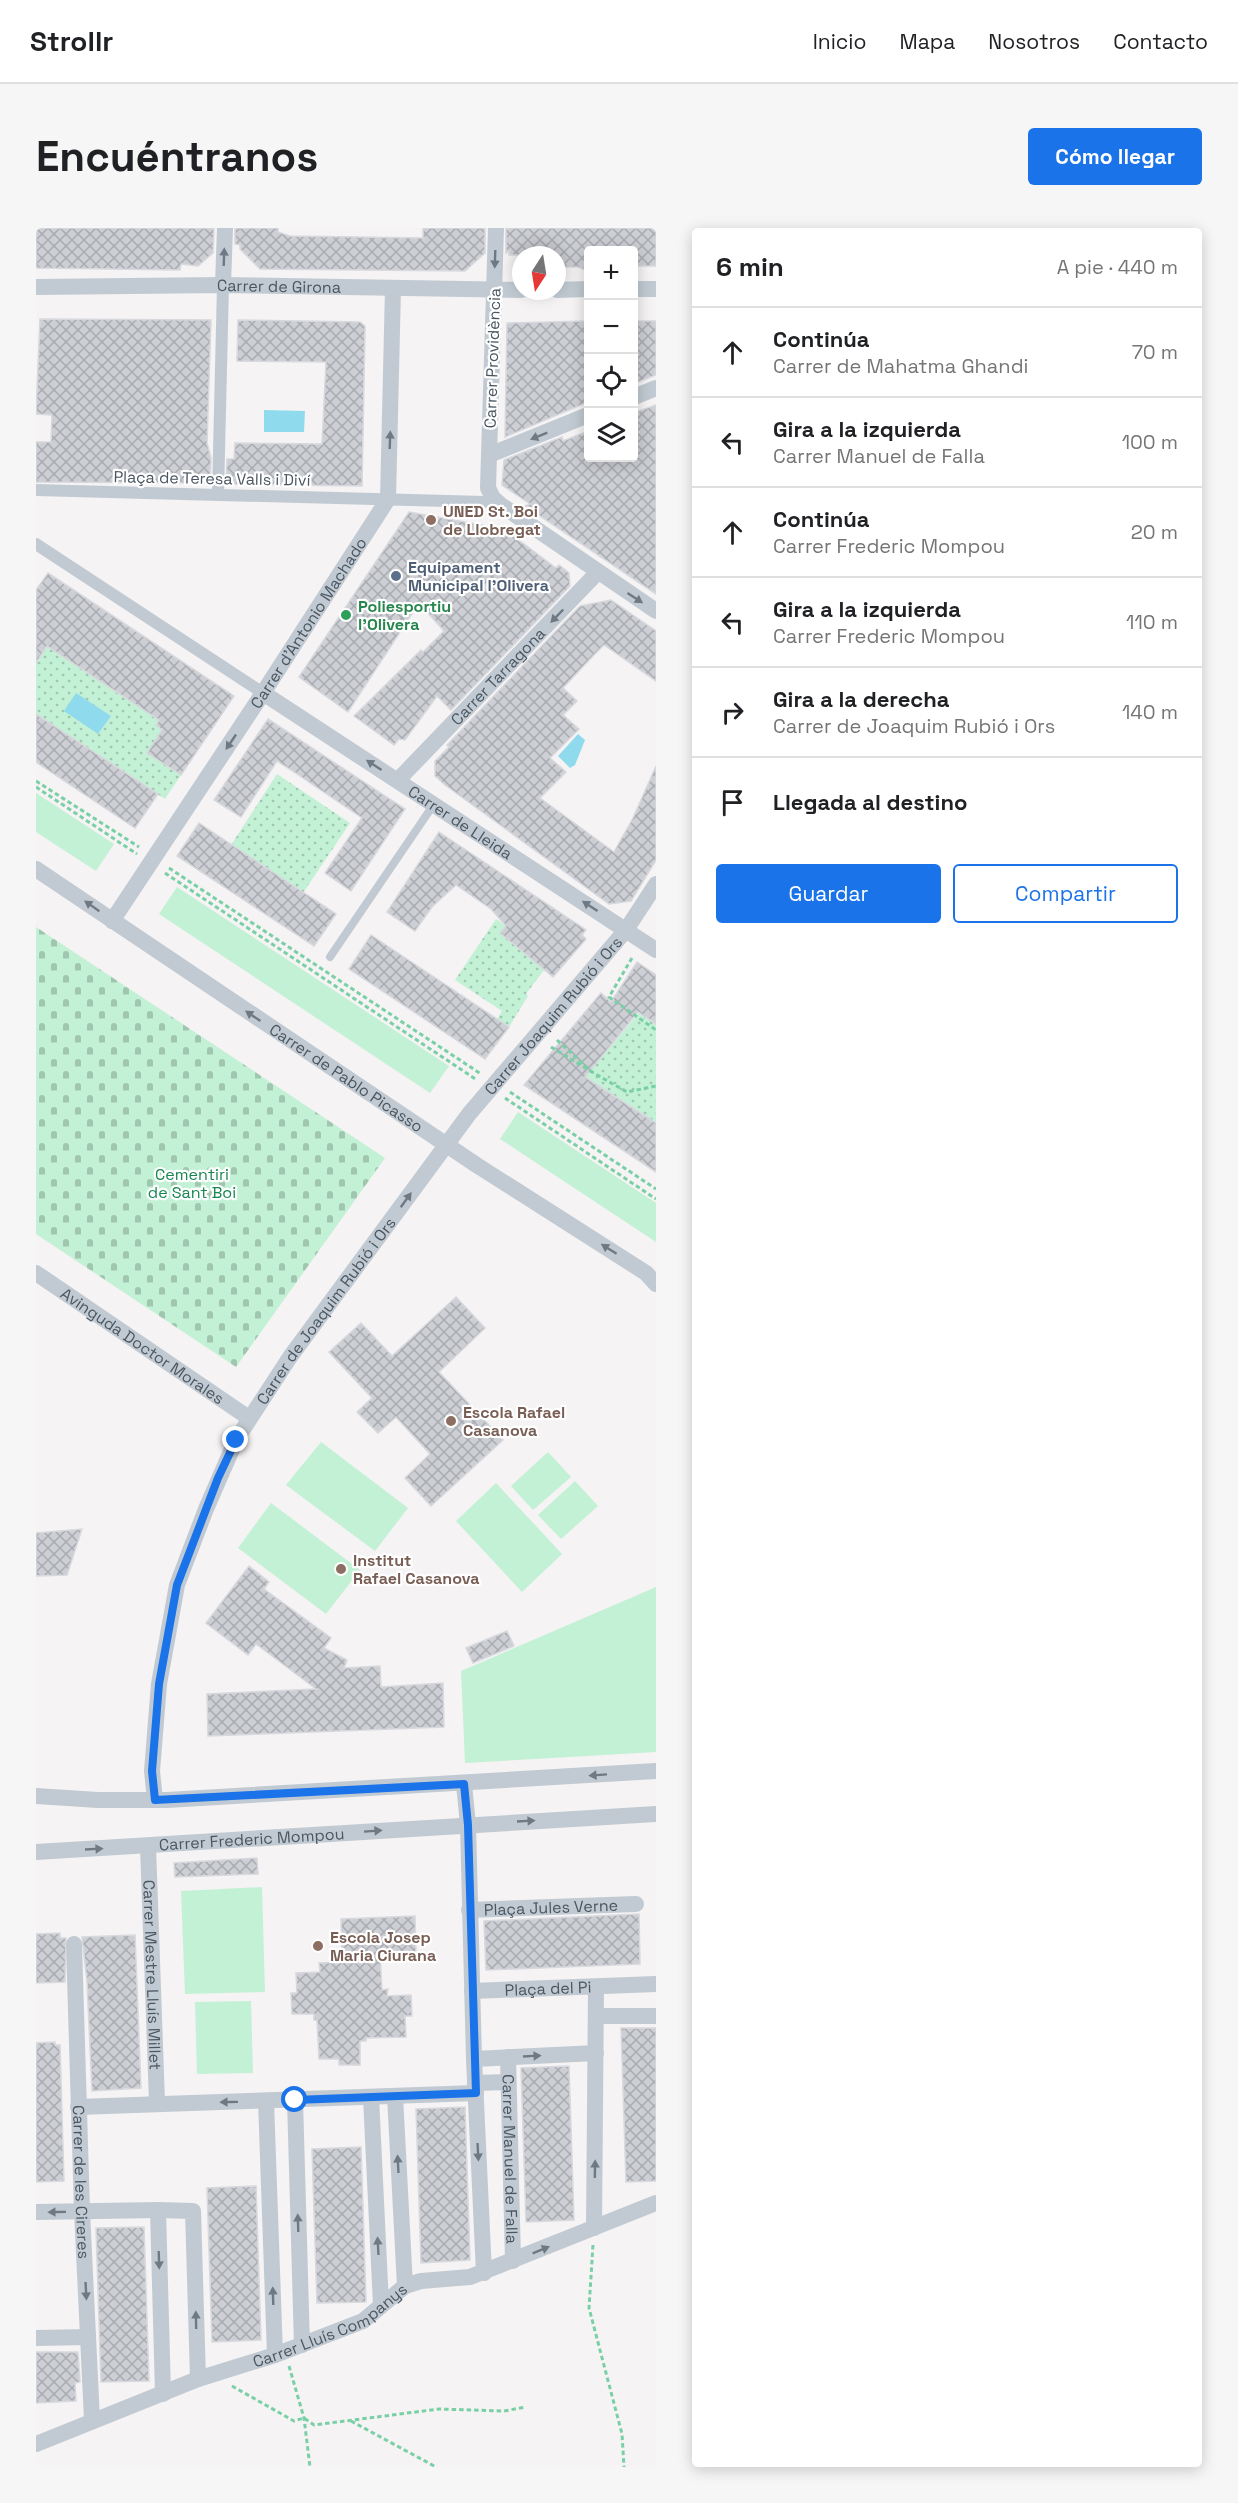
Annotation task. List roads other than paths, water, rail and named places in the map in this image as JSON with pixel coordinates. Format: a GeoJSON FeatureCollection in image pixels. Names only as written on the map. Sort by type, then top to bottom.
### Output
{"type":"FeatureCollection","features":[{"type":"Feature","properties":{"kind":"street"},"geometry":{"type":"LineString","coordinates":[[218,494],[225,228]]}},
{"type":"Feature","properties":{"kind":"street","name":"Carrer Providència"},"geometry":{"type":"LineString","coordinates":[[491,493],[489,456],[496,228]]}},
{"type":"Feature","properties":{"kind":"street","name":"Carrer de Girona"},"geometry":{"type":"LineString","coordinates":[[36,287],[223,285],[512,290]]}},
{"type":"Feature","properties":{"kind":"street"},"geometry":{"type":"LineString","coordinates":[[388,499],[393,288]]}},
{"type":"Feature","properties":{"kind":"street"},"geometry":{"type":"LineString","coordinates":[[638,289],[656,289]]}},
{"type":"Feature","properties":{"kind":"street"},"geometry":{"type":"LineString","coordinates":[[566,290],[584,290]]}},
{"type":"Feature","properties":{"kind":"street"},"geometry":{"type":"LineString","coordinates":[[638,395],[656,388]]}},
{"type":"Feature","properties":{"kind":"street"},"geometry":{"type":"LineString","coordinates":[[489,456],[584,418]]}},
{"type":"Feature","properties":{"kind":"street","name":"Plaça de Teresa Valls i Diví"},"geometry":{"type":"LineString","coordinates":[[36,490],[484,502],[491,493]]}},
{"type":"Feature","properties":{"kind":"street"},"geometry":{"type":"LineString","coordinates":[[491,493],[597,573],[656,611]]}},
{"type":"Feature","properties":{"kind":"street","name":"Carrer d'Antonio Machado"},"geometry":{"type":"LineString","coordinates":[[112,921],[388,499]]}},
{"type":"Feature","properties":{"kind":"street"},"geometry":{"type":"LineString","coordinates":[[36,544],[263,693]]}},
{"type":"Feature","properties":{"kind":"street","name":"Carrer Tarragona"},"geometry":{"type":"LineString","coordinates":[[398,780],[597,573]]}},
{"type":"Feature","properties":{"kind":"street","name":"Carrer de Lleida"},"geometry":{"type":"LineString","coordinates":[[263,693],[656,950]]}},
{"type":"Feature","properties":{"kind":"street","name":"Carrer de Pablo Picasso"},"geometry":{"type":"LineString","coordinates":[[36,869],[446,1144],[646,1273],[656,1284]]}},
{"type":"Feature","properties":{"kind":"street","name":"Carrer Joaquim Rubió i Ors"},"geometry":{"type":"LineString","coordinates":[[446,1144],[489,1088],[626,930],[656,884]]}},
{"type":"Feature","properties":{"kind":"street","name":"Carrer de Joaquim Rubió i Ors"},"geometry":{"type":"LineString","coordinates":[[155,1800],[152,1771],[159,1684],[177,1585],[218,1478],[249,1418],[446,1144]]}},
{"type":"Feature","properties":{"kind":"street","name":"Avinguda Doctor Morales"},"geometry":{"type":"LineString","coordinates":[[36,1273],[249,1418]]}},
{"type":"Feature","properties":{"kind":"street"},"geometry":{"type":"LineString","coordinates":[[36,1796],[98,1800],[155,1800],[464,1784],[656,1771]]}},
{"type":"Feature","properties":{"kind":"street"},"geometry":{"type":"LineString","coordinates":[[464,1784],[468,1825]]}},
{"type":"Feature","properties":{"kind":"street","name":"Carrer Frederic Mompou"},"geometry":{"type":"LineString","coordinates":[[36,1852],[656,1814]]}},
{"type":"Feature","properties":{"kind":"street","name":"Carrer Manuel de Falla"},"geometry":{"type":"LineString","coordinates":[[468,1825],[474,2059],[484,2272]]}},
{"type":"Feature","properties":{"kind":"street","name":"Carrer Mestre Lluís Millet"},"geometry":{"type":"LineString","coordinates":[[148,1846],[157,2103]]}},
{"type":"Feature","properties":{"kind":"street","name":"Plaça Jules Verne"},"geometry":{"type":"LineString","coordinates":[[469,1910],[636,1905]]}},
{"type":"Feature","properties":{"kind":"street","name":"Carrer de les Cireres"},"geometry":{"type":"LineString","coordinates":[[74,1944],[78,2107],[92,2420]]}},
{"type":"Feature","properties":{"kind":"street"},"geometry":{"type":"LineString","coordinates":[[596,1987],[656,1984]]}},
{"type":"Feature","properties":{"kind":"street","name":"Plaça del Pi"},"geometry":{"type":"LineString","coordinates":[[472,1990],[596,1987],[594,2228]]}},
{"type":"Feature","properties":{"kind":"street","name":"Plaça del Pi"},"geometry":{"type":"LineString","coordinates":[[596,2016],[656,2016]]}},
{"type":"Feature","properties":{"kind":"street"},"geometry":{"type":"LineString","coordinates":[[474,2059],[596,2053]]}},
{"type":"Feature","properties":{"kind":"street","name":"Carrer Manuel de Falla"},"geometry":{"type":"LineString","coordinates":[[508,2057],[513,2261]]}},
{"type":"Feature","properties":{"kind":"street"},"geometry":{"type":"LineString","coordinates":[[78,2107],[395,2096],[476,2088],[508,2082]]}},
{"type":"Feature","properties":{"kind":"street"},"geometry":{"type":"LineString","coordinates":[[395,2096],[405,2286]]}},
{"type":"Feature","properties":{"kind":"street"},"geometry":{"type":"LineString","coordinates":[[371,2097],[381,2305]]}},
{"type":"Feature","properties":{"kind":"street"},"geometry":{"type":"LineString","coordinates":[[295,2100],[302,2345]]}},
{"type":"Feature","properties":{"kind":"street"},"geometry":{"type":"LineString","coordinates":[[266,2101],[282,2359]]}},
{"type":"Feature","properties":{"kind":"street","name":"Carrer Lluís Companys"},"geometry":{"type":"LineString","coordinates":[[36,2444],[198,2379],[282,2359],[302,2345],[363,2321],[405,2286],[421,2281],[458,2280],[484,2272],[656,2203]]}},
{"type":"Feature","properties":{"kind":"street"},"geometry":{"type":"LineString","coordinates":[[158,2210],[163,2394]]}},
{"type":"Feature","properties":{"kind":"street"},"geometry":{"type":"LineString","coordinates":[[36,2212],[194,2211],[198,2379]]}},
{"type":"Feature","properties":{"kind":"street"},"geometry":{"type":"LineString","coordinates":[[36,2338],[88,2337]]}},
{"type":"Feature","properties":{"kind":"lane"},"geometry":{"type":"LineString","coordinates":[[330,957],[434,804]]}},
{"type":"Feature","properties":{"kind":"water"},"geometry":{"type":"Polygon","coordinates":[[[264,410],[305,411],[304,432],[264,432],[264,410]]]}},
{"type":"Feature","properties":{"kind":"water"},"geometry":{"type":"Polygon","coordinates":[[[76,693],[111,716],[98,734],[64,711],[76,693]]]}},
{"type":"Feature","properties":{"kind":"water"},"geometry":{"type":"Polygon","coordinates":[[[578,734],[585,740],[575,765],[570,768],[558,756],[578,734]]]}},
{"type":"Feature","properties":{"kind":"place","name":"UNED St. Boi de Llobregat"},"geometry":{"type":"Point","coordinates":[431,520]}},
{"type":"Feature","properties":{"kind":"place","name":"Equipament Municipal l'Olivera"},"geometry":{"type":"Point","coordinates":[396,576]}},
{"type":"Feature","properties":{"kind":"place","name":"Poliesportiu l'Olivera"},"geometry":{"type":"Point","coordinates":[346,615]}},
{"type":"Feature","properties":{"kind":"place","name":"Escola Rafael Casanova"},"geometry":{"type":"Point","coordinates":[451,1421]}},
{"type":"Feature","properties":{"kind":"place","name":"Institut Rafael Casanova"},"geometry":{"type":"Point","coordinates":[341,1569]}},
{"type":"Feature","properties":{"kind":"place","name":"Escola Josep Maria Ciurana"},"geometry":{"type":"Point","coordinates":[318,1946]}},
{"type":"Feature","properties":{"kind":"park label","name":"Cementiri de Sant Boi"},"geometry":{"type":"Point","coordinates":[192,1183]}}]}
